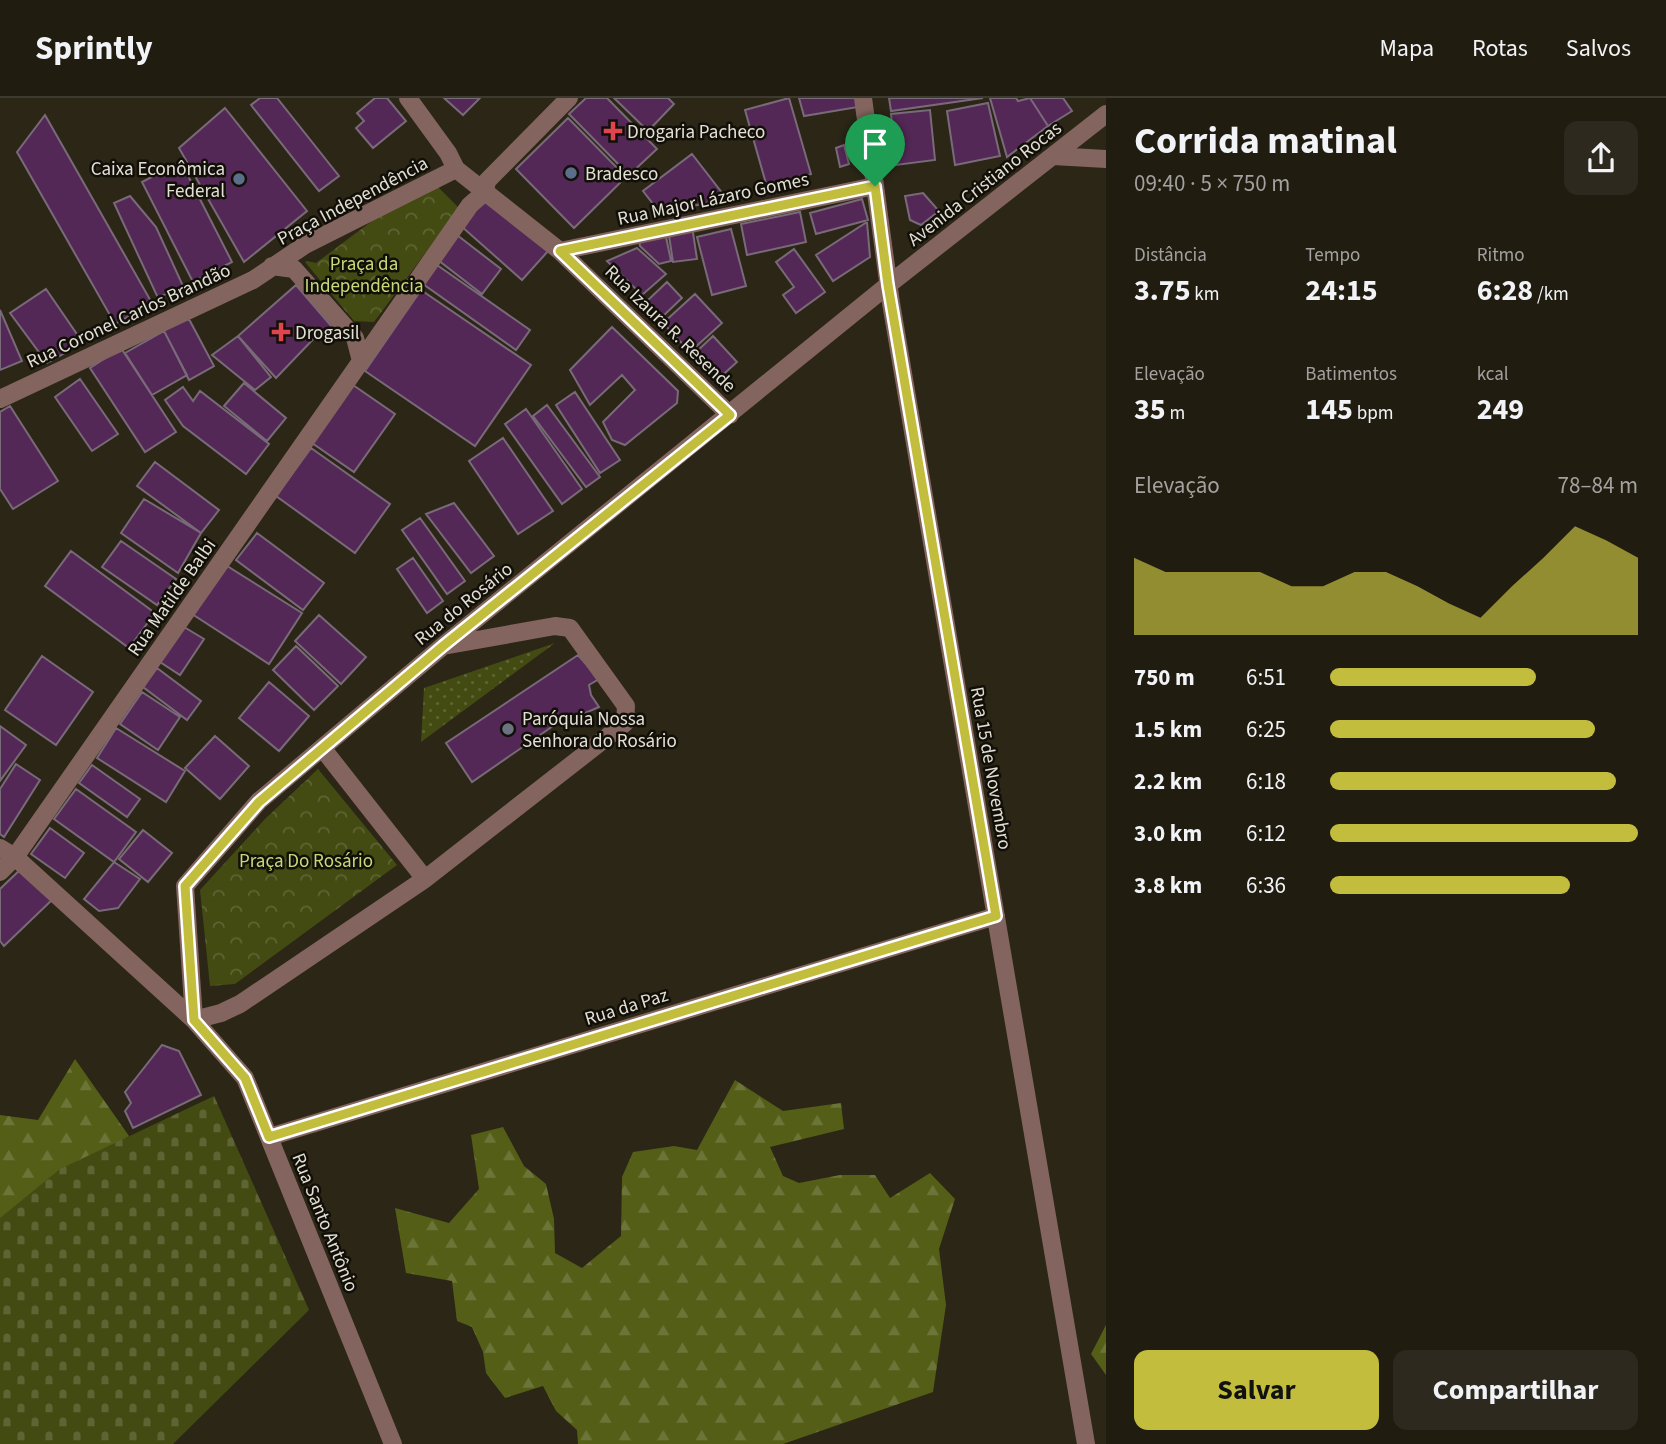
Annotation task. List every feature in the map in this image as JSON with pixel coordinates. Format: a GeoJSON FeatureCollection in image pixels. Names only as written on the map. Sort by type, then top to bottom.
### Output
{"type":"FeatureCollection","features":[{"type":"Feature","properties":{"kind":"street"},"geometry":{"type":"LineString","coordinates":[[408,98],[448,153],[456,169]]}},
{"type":"Feature","properties":{"kind":"street"},"geometry":{"type":"LineString","coordinates":[[361,361],[470,205],[485,192],[487,181],[569,98]]}},
{"type":"Feature","properties":{"kind":"street","name":"Rua 15 de Novembro"},"geometry":{"type":"LineString","coordinates":[[863,98],[888,285],[1086,1444]]}},
{"type":"Feature","properties":{"kind":"street","name":"Avenida Cristiano Rocas"},"geometry":{"type":"LineString","coordinates":[[888,285],[1106,114]]}},
{"type":"Feature","properties":{"kind":"street"},"geometry":{"type":"LineString","coordinates":[[1053,156],[1106,159]]}},
{"type":"Feature","properties":{"kind":"street","name":"Praça Independência"},"geometry":{"type":"LineString","coordinates":[[272,266],[305,245],[456,169],[485,192]]}},
{"type":"Feature","properties":{"kind":"street","name":"Rua Major Lázaro Gomes"},"geometry":{"type":"LineString","coordinates":[[560,251],[875,186]]}},
{"type":"Feature","properties":{"kind":"street","name":"Rua Izaura R. Resende"},"geometry":{"type":"LineString","coordinates":[[485,192],[560,251],[730,415]]}},
{"type":"Feature","properties":{"kind":"street"},"geometry":{"type":"LineString","coordinates":[[305,245],[296,267],[358,335],[379,336]]}},
{"type":"Feature","properties":{"kind":"street"},"geometry":{"type":"LineString","coordinates":[[272,266],[293,269],[355,338],[361,361]]}},
{"type":"Feature","properties":{"kind":"street","name":"Rua Coronel Carlos Brandão"},"geometry":{"type":"LineString","coordinates":[[0,399],[253,280],[272,266]]}},
{"type":"Feature","properties":{"kind":"street","name":"Rua do Rosário"},"geometry":{"type":"LineString","coordinates":[[194,1020],[185,886],[259,802],[443,646],[888,285]]}},
{"type":"Feature","properties":{"kind":"street","name":"Rua Matilde Balbi"},"geometry":{"type":"LineString","coordinates":[[0,872],[7,853],[361,361]]}},
{"type":"Feature","properties":{"kind":"street"},"geometry":{"type":"LineString","coordinates":[[194,1020],[221,1013],[240,1004],[425,879],[625,723],[626,706],[570,628],[555,626],[443,646]]}},
{"type":"Feature","properties":{"kind":"street"},"geometry":{"type":"LineString","coordinates":[[323,749],[425,879]]}},
{"type":"Feature","properties":{"kind":"street","name":"Rua Santo Antônio"},"geometry":{"type":"LineString","coordinates":[[7,853],[194,1020],[245,1078],[393,1444]]}},
{"type":"Feature","properties":{"kind":"street","name":"Rua da Paz"},"geometry":{"type":"LineString","coordinates":[[269,1137],[996,916]]}},
{"type":"Feature","properties":{"kind":"green space","name":"Praça da Independência"},"geometry":{"type":"Polygon","coordinates":[[[436,185],[459,208],[374,322],[354,321],[305,262],[316,263],[396,203],[436,185]]]}},
{"type":"Feature","properties":{"kind":"green space"},"geometry":{"type":"Polygon","coordinates":[[[555,643],[421,742],[424,688],[555,643]]]}},
{"type":"Feature","properties":{"kind":"green space","name":"Praça Do Rosário"},"geometry":{"type":"Polygon","coordinates":[[[318,769],[397,865],[235,984],[210,986],[200,890],[265,819],[318,769]]]}},
{"type":"Feature","properties":{"kind":"green space"},"geometry":{"type":"Polygon","coordinates":[[[75,1059],[129,1136],[0,1219],[0,1115],[38,1120],[75,1059]]]}},
{"type":"Feature","properties":{"kind":"green space"},"geometry":{"type":"Polygon","coordinates":[[[735,1080],[783,1111],[841,1103],[844,1129],[770,1147],[783,1176],[799,1183],[840,1175],[875,1175],[890,1198],[930,1173],[955,1199],[939,1249],[946,1305],[933,1392],[783,1444],[578,1444],[577,1430],[556,1411],[543,1386],[505,1398],[486,1373],[483,1352],[472,1327],[457,1321],[452,1281],[406,1273],[395,1208],[449,1223],[479,1189],[471,1135],[503,1127],[524,1166],[546,1184],[554,1219],[555,1253],[582,1268],[621,1236],[622,1177],[633,1152],[674,1146],[697,1150],[735,1080]]]}},
{"type":"Feature","properties":{"kind":"green space"},"geometry":{"type":"Polygon","coordinates":[[[214,1096],[309,1310],[173,1444],[0,1444],[0,1218],[60,1169],[214,1096]]]}},
{"type":"Feature","properties":{"kind":"green space"},"geometry":{"type":"Polygon","coordinates":[[[1106,1325],[1106,1375],[1091,1354],[1106,1325]]]}},
{"type":"Feature","properties":{"kind":"building"},"geometry":{"type":"Polygon","coordinates":[[[260,98],[277,98],[339,176],[319,191],[251,105],[260,98]]]}},
{"type":"Feature","properties":{"kind":"building"},"geometry":{"type":"Polygon","coordinates":[[[375,98],[387,98],[406,121],[373,148],[356,128],[364,121],[357,113],[375,98]]]}},
{"type":"Feature","properties":{"kind":"building"},"geometry":{"type":"Polygon","coordinates":[[[444,98],[480,98],[463,115],[444,98]]]}},
{"type":"Feature","properties":{"kind":"building","name":"Drogaria Pacheco"},"geometry":{"type":"Polygon","coordinates":[[[586,98],[607,98],[657,149],[629,175],[569,114],[586,98]]]}},
{"type":"Feature","properties":{"kind":"building"},"geometry":{"type":"Polygon","coordinates":[[[614,98],[668,98],[674,104],[648,131],[614,98]]]}},
{"type":"Feature","properties":{"kind":"building"},"geometry":{"type":"Polygon","coordinates":[[[789,98],[811,174],[767,187],[745,110],[789,98]]]}},
{"type":"Feature","properties":{"kind":"building"},"geometry":{"type":"Polygon","coordinates":[[[799,98],[857,98],[858,107],[804,116],[799,98]]]}},
{"type":"Feature","properties":{"kind":"building"},"geometry":{"type":"Polygon","coordinates":[[[889,98],[983,98],[891,111],[889,98]]]}},
{"type":"Feature","properties":{"kind":"building"},"geometry":{"type":"Polygon","coordinates":[[[990,98],[1016,98],[1018,101],[1030,98],[1048,126],[1007,157],[990,98]]]}},
{"type":"Feature","properties":{"kind":"building"},"geometry":{"type":"Polygon","coordinates":[[[1030,98],[1063,98],[1072,111],[1048,126],[1030,98]]]}},
{"type":"Feature","properties":{"kind":"building"},"geometry":{"type":"Polygon","coordinates":[[[988,103],[1000,156],[955,165],[947,111],[988,103]]]}},
{"type":"Feature","properties":{"kind":"building","name":"Caixa Econômica Federal"},"geometry":{"type":"Polygon","coordinates":[[[225,108],[307,211],[244,262],[179,148],[225,108]]]}},
{"type":"Feature","properties":{"kind":"building"},"geometry":{"type":"Polygon","coordinates":[[[930,110],[935,160],[896,165],[891,114],[930,110]]]}},
{"type":"Feature","properties":{"kind":"building"},"geometry":{"type":"Polygon","coordinates":[[[45,115],[152,303],[115,324],[17,152],[45,115]]]}},
{"type":"Feature","properties":{"kind":"building","name":"Bradesco"},"geometry":{"type":"Polygon","coordinates":[[[568,118],[626,177],[574,228],[516,169],[568,118]]]}},
{"type":"Feature","properties":{"kind":"building"},"geometry":{"type":"Polygon","coordinates":[[[844,145],[849,164],[840,167],[836,148],[844,145]]]}},
{"type":"Feature","properties":{"kind":"building"},"geometry":{"type":"Polygon","coordinates":[[[692,154],[726,198],[661,214],[643,191],[692,154]]]}},
{"type":"Feature","properties":{"kind":"building"},"geometry":{"type":"Polygon","coordinates":[[[181,162],[232,262],[193,282],[142,182],[181,162]]]}},
{"type":"Feature","properties":{"kind":"building"},"geometry":{"type":"Polygon","coordinates":[[[923,193],[939,211],[921,225],[910,220],[905,196],[923,193]]]}},
{"type":"Feature","properties":{"kind":"building"},"geometry":{"type":"Polygon","coordinates":[[[130,196],[156,227],[183,286],[158,298],[114,203],[130,196]]]}},
{"type":"Feature","properties":{"kind":"building"},"geometry":{"type":"Polygon","coordinates":[[[862,199],[868,220],[816,234],[810,213],[862,199]]]}},
{"type":"Feature","properties":{"kind":"building"},"geometry":{"type":"Polygon","coordinates":[[[484,201],[549,250],[522,280],[461,226],[484,201]]]}},
{"type":"Feature","properties":{"kind":"building"},"geometry":{"type":"Polygon","coordinates":[[[800,212],[806,242],[747,255],[741,224],[800,212]]]}},
{"type":"Feature","properties":{"kind":"building"},"geometry":{"type":"Polygon","coordinates":[[[867,222],[870,257],[833,281],[816,255],[867,222]]]}},
{"type":"Feature","properties":{"kind":"building"},"geometry":{"type":"Polygon","coordinates":[[[692,226],[697,259],[673,262],[668,229],[692,226]]]}},
{"type":"Feature","properties":{"kind":"building"},"geometry":{"type":"Polygon","coordinates":[[[731,229],[746,286],[712,295],[697,237],[731,229]]]}},
{"type":"Feature","properties":{"kind":"building"},"geometry":{"type":"Polygon","coordinates":[[[665,232],[671,261],[659,264],[640,246],[638,237],[665,232]]]}},
{"type":"Feature","properties":{"kind":"building"},"geometry":{"type":"Polygon","coordinates":[[[457,235],[501,269],[482,294],[438,260],[457,235]]]}},
{"type":"Feature","properties":{"kind":"building"},"geometry":{"type":"Polygon","coordinates":[[[637,248],[666,274],[642,295],[607,261],[637,248]]]}},
{"type":"Feature","properties":{"kind":"building"},"geometry":{"type":"Polygon","coordinates":[[[794,249],[825,292],[796,313],[783,295],[794,287],[776,262],[794,249]]]}},
{"type":"Feature","properties":{"kind":"building"},"geometry":{"type":"Polygon","coordinates":[[[437,265],[530,330],[516,350],[423,284],[437,265]]]}},
{"type":"Feature","properties":{"kind":"building"},"geometry":{"type":"Polygon","coordinates":[[[667,282],[682,298],[662,317],[647,301],[667,282]]]}},
{"type":"Feature","properties":{"kind":"building","name":"Drogasil"},"geometry":{"type":"Polygon","coordinates":[[[296,285],[333,328],[327,335],[322,330],[276,378],[238,336],[296,285]]]}},
{"type":"Feature","properties":{"kind":"building"},"geometry":{"type":"Polygon","coordinates":[[[46,289],[83,343],[47,363],[10,313],[46,289]]]}},
{"type":"Feature","properties":{"kind":"building"},"geometry":{"type":"Polygon","coordinates":[[[421,290],[531,365],[475,446],[365,371],[421,290]]]}},
{"type":"Feature","properties":{"kind":"building"},"geometry":{"type":"Polygon","coordinates":[[[695,294],[722,323],[690,352],[663,323],[695,294]]]}},
{"type":"Feature","properties":{"kind":"building"},"geometry":{"type":"Polygon","coordinates":[[[0,310],[22,361],[0,370],[0,310]]]}},
{"type":"Feature","properties":{"kind":"building"},"geometry":{"type":"Polygon","coordinates":[[[183,316],[190,321],[214,366],[189,380],[162,327],[183,316]]]}},
{"type":"Feature","properties":{"kind":"building"},"geometry":{"type":"Polygon","coordinates":[[[612,327],[678,391],[677,403],[625,445],[612,440],[603,422],[635,390],[622,375],[590,405],[570,370],[612,327]]]}},
{"type":"Feature","properties":{"kind":"building"},"geometry":{"type":"Polygon","coordinates":[[[164,331],[187,375],[152,395],[125,353],[164,331]]]}},
{"type":"Feature","properties":{"kind":"building"},"geometry":{"type":"Polygon","coordinates":[[[238,336],[271,377],[255,390],[212,355],[238,336]]]}},
{"type":"Feature","properties":{"kind":"building"},"geometry":{"type":"Polygon","coordinates":[[[713,336],[737,362],[717,380],[694,354],[713,336]]]}},
{"type":"Feature","properties":{"kind":"building"},"geometry":{"type":"Polygon","coordinates":[[[121,348],[176,432],[145,452],[90,368],[121,348]]]}},
{"type":"Feature","properties":{"kind":"building"},"geometry":{"type":"Polygon","coordinates":[[[80,379],[118,434],[92,451],[55,397],[80,379]]]}},
{"type":"Feature","properties":{"kind":"building"},"geometry":{"type":"Polygon","coordinates":[[[244,383],[286,418],[267,441],[224,406],[244,383]]]}},
{"type":"Feature","properties":{"kind":"building"},"geometry":{"type":"Polygon","coordinates":[[[353,385],[395,414],[354,472],[312,443],[353,385]]]}},
{"type":"Feature","properties":{"kind":"building"},"geometry":{"type":"Polygon","coordinates":[[[183,387],[193,401],[200,391],[269,444],[246,474],[183,426],[165,400],[183,387]]]}},
{"type":"Feature","properties":{"kind":"building"},"geometry":{"type":"Polygon","coordinates":[[[575,392],[620,460],[600,473],[556,405],[575,392]]]}},
{"type":"Feature","properties":{"kind":"building"},"geometry":{"type":"Polygon","coordinates":[[[547,405],[600,477],[586,487],[533,416],[547,405]]]}},
{"type":"Feature","properties":{"kind":"building"},"geometry":{"type":"Polygon","coordinates":[[[10,406],[58,481],[13,509],[0,489],[0,412],[10,406]]]}},
{"type":"Feature","properties":{"kind":"building"},"geometry":{"type":"Polygon","coordinates":[[[526,409],[582,489],[562,504],[505,424],[526,409]]]}},
{"type":"Feature","properties":{"kind":"building"},"geometry":{"type":"Polygon","coordinates":[[[503,438],[553,511],[518,534],[469,461],[503,438]]]}},
{"type":"Feature","properties":{"kind":"building"},"geometry":{"type":"Polygon","coordinates":[[[311,448],[390,504],[355,553],[276,496],[311,448]]]}},
{"type":"Feature","properties":{"kind":"building"},"geometry":{"type":"Polygon","coordinates":[[[155,462],[219,510],[201,533],[137,486],[155,462]]]}},
{"type":"Feature","properties":{"kind":"building"},"geometry":{"type":"Polygon","coordinates":[[[144,499],[201,533],[178,573],[121,533],[144,499]]]}},
{"type":"Feature","properties":{"kind":"building"},"geometry":{"type":"Polygon","coordinates":[[[454,503],[494,556],[471,573],[426,514],[454,503]]]}},
{"type":"Feature","properties":{"kind":"building"},"geometry":{"type":"Polygon","coordinates":[[[420,518],[465,581],[447,594],[402,530],[420,518]]]}},
{"type":"Feature","properties":{"kind":"building"},"geometry":{"type":"Polygon","coordinates":[[[257,533],[324,583],[303,610],[236,560],[257,533]]]}},
{"type":"Feature","properties":{"kind":"building"},"geometry":{"type":"Polygon","coordinates":[[[121,541],[176,579],[157,605],[102,567],[121,541]]]}},
{"type":"Feature","properties":{"kind":"building"},"geometry":{"type":"Polygon","coordinates":[[[71,551],[155,613],[129,648],[45,586],[71,551]]]}},
{"type":"Feature","properties":{"kind":"building"},"geometry":{"type":"Polygon","coordinates":[[[413,558],[443,601],[427,613],[397,569],[413,558]]]}},
{"type":"Feature","properties":{"kind":"building"},"geometry":{"type":"Polygon","coordinates":[[[224,564],[302,613],[269,664],[192,614],[224,564]]]}},
{"type":"Feature","properties":{"kind":"building"},"geometry":{"type":"Polygon","coordinates":[[[319,615],[366,657],[341,684],[295,641],[319,615]]]}},
{"type":"Feature","properties":{"kind":"building"},"geometry":{"type":"Polygon","coordinates":[[[184,627],[204,639],[180,675],[160,662],[184,627]]]}},
{"type":"Feature","properties":{"kind":"building"},"geometry":{"type":"Polygon","coordinates":[[[296,646],[338,686],[314,710],[273,670],[296,646]]]}},
{"type":"Feature","properties":{"kind":"building","name":"Paróquia Nossa Senhora do Rosário"},"geometry":{"type":"Polygon","coordinates":[[[578,655],[599,679],[589,685],[591,695],[599,707],[583,714],[569,715],[472,782],[446,743],[578,655]]]}},
{"type":"Feature","properties":{"kind":"building"},"geometry":{"type":"Polygon","coordinates":[[[42,656],[93,692],[56,745],[5,710],[42,656]]]}},
{"type":"Feature","properties":{"kind":"building"},"geometry":{"type":"Polygon","coordinates":[[[157,668],[201,701],[187,720],[143,687],[157,668]]]}},
{"type":"Feature","properties":{"kind":"building"},"geometry":{"type":"Polygon","coordinates":[[[269,682],[309,716],[279,751],[239,718],[269,682]]]}},
{"type":"Feature","properties":{"kind":"building"},"geometry":{"type":"Polygon","coordinates":[[[142,692],[180,717],[158,750],[120,724],[142,692]]]}},
{"type":"Feature","properties":{"kind":"building"},"geometry":{"type":"Polygon","coordinates":[[[0,726],[26,745],[0,781],[0,726]]]}},
{"type":"Feature","properties":{"kind":"building"},"geometry":{"type":"Polygon","coordinates":[[[116,728],[185,771],[166,802],[97,758],[116,728]]]}},
{"type":"Feature","properties":{"kind":"building"},"geometry":{"type":"Polygon","coordinates":[[[215,736],[249,766],[220,799],[185,768],[215,736]]]}},
{"type":"Feature","properties":{"kind":"building"},"geometry":{"type":"Polygon","coordinates":[[[16,764],[40,780],[4,837],[0,834],[0,789],[16,764]]]}},
{"type":"Feature","properties":{"kind":"building"},"geometry":{"type":"Polygon","coordinates":[[[92,765],[140,799],[127,817],[79,783],[92,765]]]}},
{"type":"Feature","properties":{"kind":"building"},"geometry":{"type":"Polygon","coordinates":[[[76,789],[136,832],[114,862],[54,819],[76,789]]]}},
{"type":"Feature","properties":{"kind":"building"},"geometry":{"type":"Polygon","coordinates":[[[50,828],[84,853],[65,878],[31,854],[50,828]]]}},
{"type":"Feature","properties":{"kind":"building"},"geometry":{"type":"Polygon","coordinates":[[[143,830],[172,853],[148,882],[119,859],[143,830]]]}},
{"type":"Feature","properties":{"kind":"building"},"geometry":{"type":"Polygon","coordinates":[[[114,862],[140,879],[118,908],[99,911],[84,899],[114,862]]]}},
{"type":"Feature","properties":{"kind":"building"},"geometry":{"type":"Polygon","coordinates":[[[23,867],[54,898],[4,946],[0,941],[0,889],[23,867]]]}},
{"type":"Feature","properties":{"kind":"building"},"geometry":{"type":"Polygon","coordinates":[[[162,1045],[179,1051],[201,1095],[133,1128],[125,1111],[131,1103],[125,1092],[162,1045]]]}},
{"type":"Feature","properties":{"kind":"place","name":"Drogaria Pacheco"},"geometry":{"type":"Point","coordinates":[613,131]}},
{"type":"Feature","properties":{"kind":"place","name":"Bradesco"},"geometry":{"type":"Point","coordinates":[571,173]}},
{"type":"Feature","properties":{"kind":"place","name":"Caixa Econômica Federal"},"geometry":{"type":"Point","coordinates":[239,179]}},
{"type":"Feature","properties":{"kind":"place","name":"Drogasil"},"geometry":{"type":"Point","coordinates":[281,332]}},
{"type":"Feature","properties":{"kind":"place","name":"Paróquia Nossa Senhora do Rosário"},"geometry":{"type":"Point","coordinates":[508,729]}},
{"type":"Feature","properties":{"kind":"route"},"geometry":{"type":"LineString","coordinates":[[875,186],[888,285],[996,916],[269,1137],[245,1078],[194,1020],[185,886],[259,802],[443,646],[730,415],[560,251],[875,186]]}}]}
